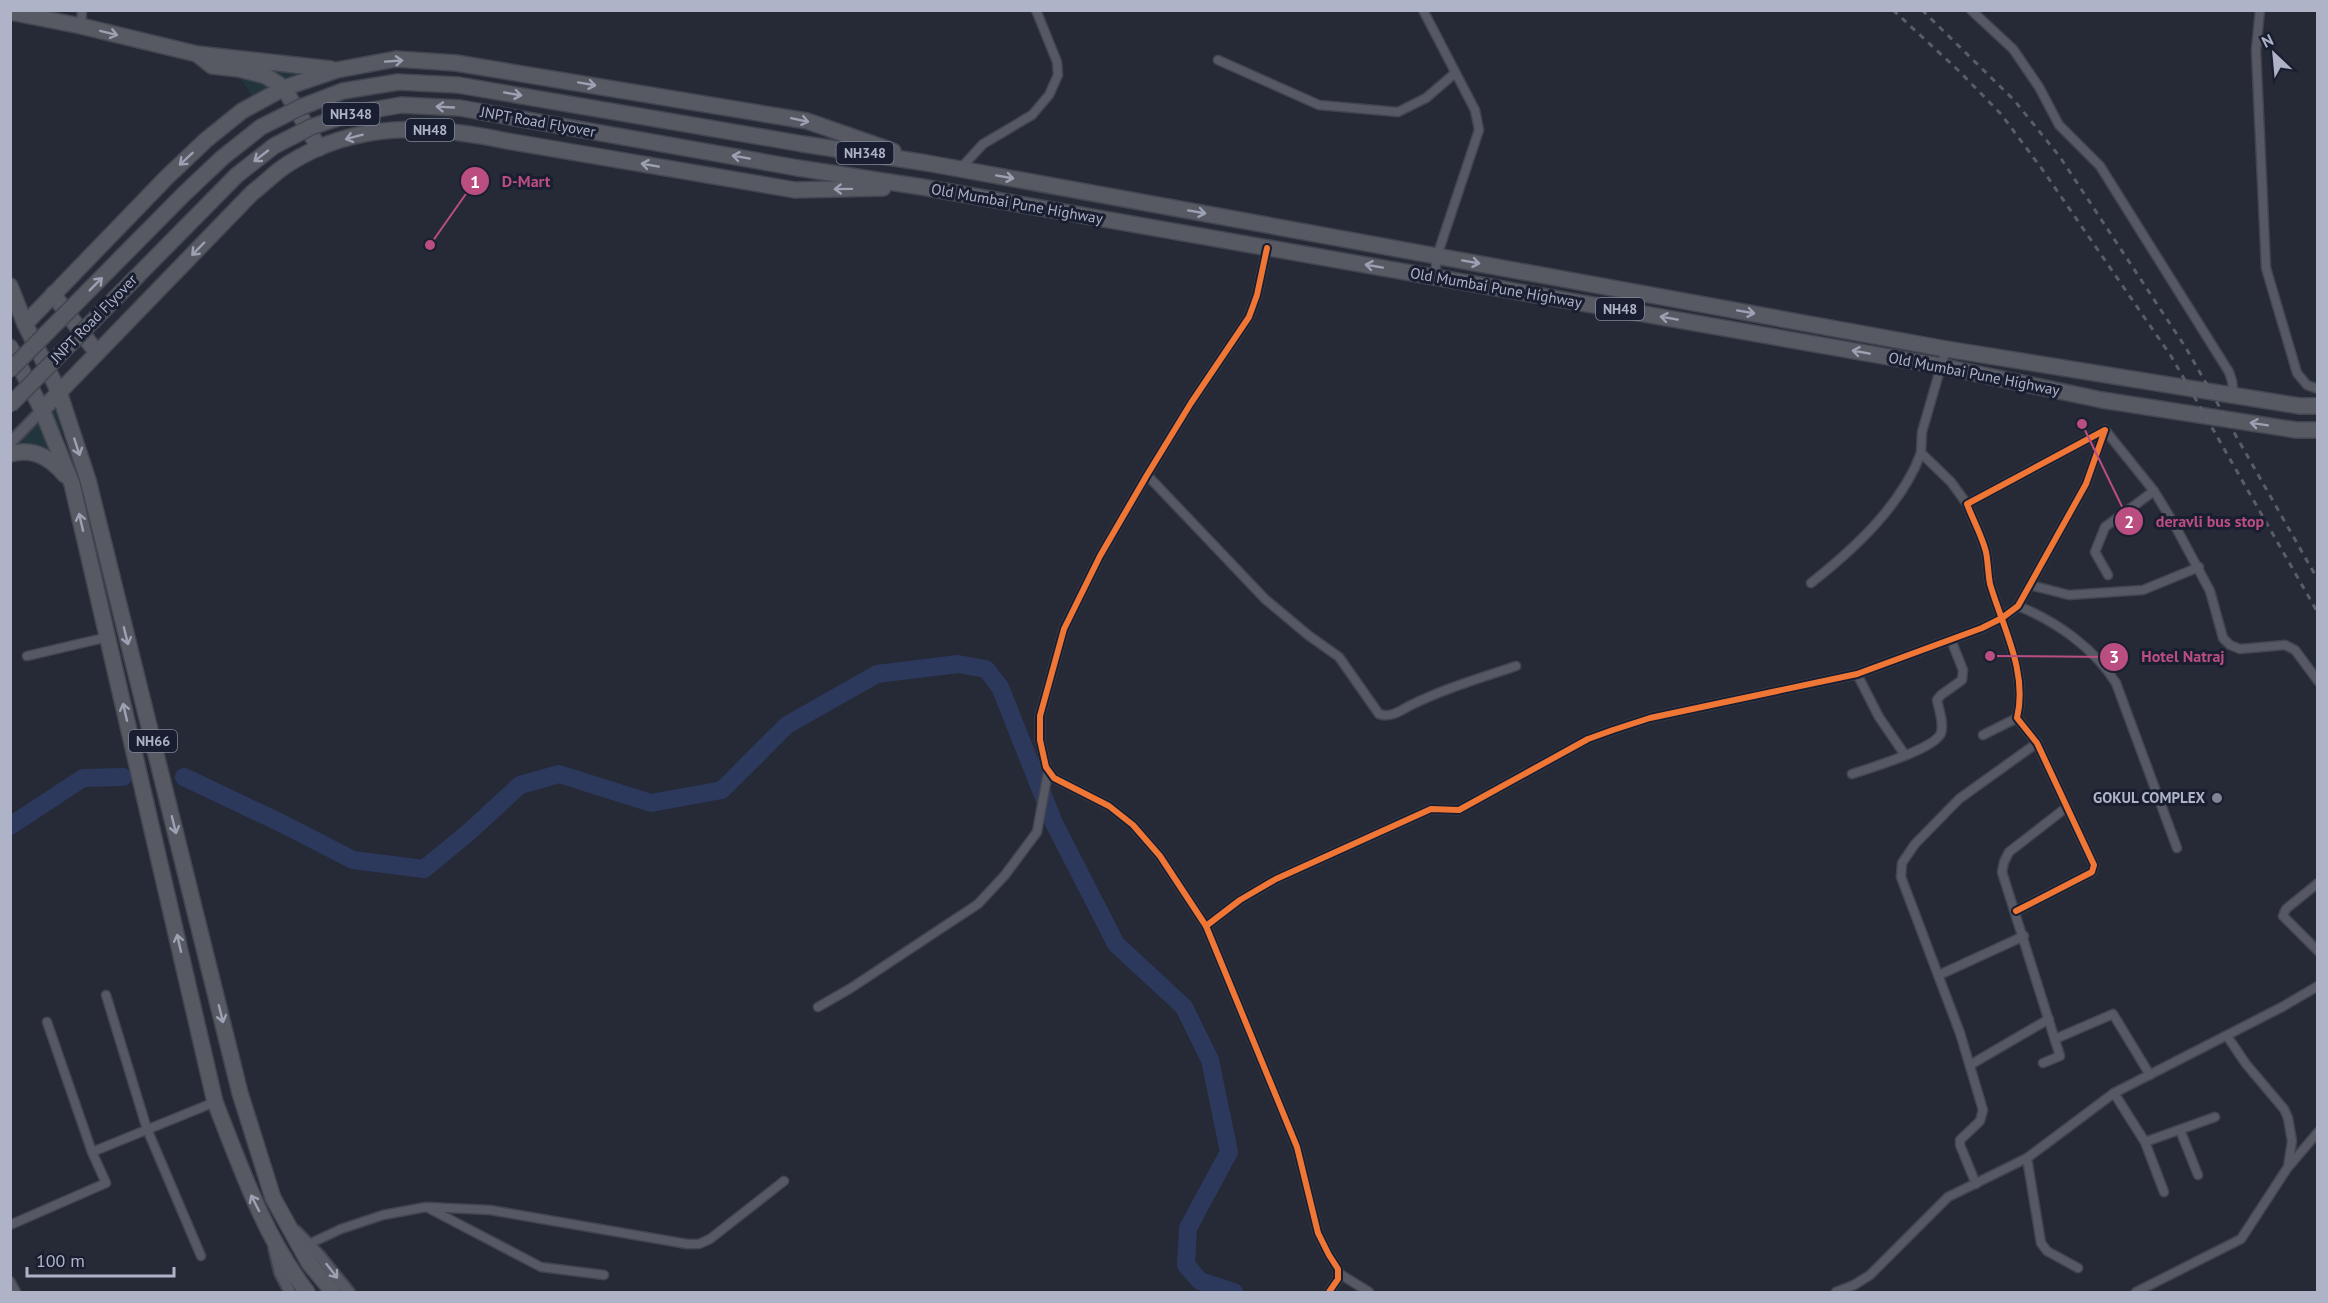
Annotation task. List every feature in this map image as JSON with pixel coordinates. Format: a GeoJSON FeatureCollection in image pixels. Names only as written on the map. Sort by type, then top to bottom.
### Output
{"type":"FeatureCollection","features":[{"type":"Feature","properties":{"kind":"highway","name":"NH48"},"geometry":{"type":"LineString","coordinates":[[10,12],[82,18],[197,54],[337,70],[396,59],[456,63],[519,72],[807,121],[927,163]]}},
{"type":"Feature","properties":{"kind":"highway"},"geometry":{"type":"LineString","coordinates":[[197,54],[212,66],[266,76],[284,88],[319,148]]}},
{"type":"Feature","properties":{"kind":"highway"},"geometry":{"type":"LineString","coordinates":[[25,324],[167,177],[206,140],[242,111],[284,88],[337,70]]}},
{"type":"Feature","properties":{"kind":"highway","name":"JNPT Road Flyover"},"geometry":{"type":"LineString","coordinates":[[10,370],[222,158],[261,127],[302,107],[343,91],[398,82],[458,85],[927,163]]}},
{"type":"Feature","properties":{"kind":"highway","name":"JNPT Road Flyover"},"geometry":{"type":"LineString","coordinates":[[10,405],[237,175],[273,146],[311,127],[350,114],[401,105],[460,108],[798,168],[922,187]]}},
{"type":"Feature","properties":{"kind":"highway","name":"NH48"},"geometry":{"type":"LineString","coordinates":[[42,410],[252,193],[287,165],[319,148],[356,136],[403,128],[462,131],[795,190],[922,187]]}},
{"type":"Feature","properties":{"kind":"highway","name":"Old Mumbai Pune Highway"},"geometry":{"type":"LineString","coordinates":[[927,163],[1946,349],[2234,396],[2300,406],[2318,406]]}},
{"type":"Feature","properties":{"kind":"highway","name":"Old Mumbai Pune Highway"},"geometry":{"type":"LineString","coordinates":[[922,187],[1940,366],[2093,398],[2296,430],[2318,430]]}},
{"type":"Feature","properties":{"kind":"highway"},"geometry":{"type":"LineString","coordinates":[[10,286],[25,324],[59,392]]}},
{"type":"Feature","properties":{"kind":"highway"},"geometry":{"type":"LineString","coordinates":[[53,294],[98,353]]}},
{"type":"Feature","properties":{"kind":"highway"},"geometry":{"type":"LineString","coordinates":[[10,347],[42,410]]}},
{"type":"Feature","properties":{"kind":"highway"},"geometry":{"type":"LineString","coordinates":[[2093,398],[2098,375]]}},
{"type":"Feature","properties":{"kind":"highway","name":"NH66"},"geometry":{"type":"LineString","coordinates":[[59,392],[88,480],[240,1093],[273,1198],[309,1263],[333,1293]]}},
{"type":"Feature","properties":{"kind":"highway","name":"NH66"},"geometry":{"type":"LineString","coordinates":[[42,410],[72,484],[215,1102],[252,1198],[293,1273],[307,1293]]}},
{"type":"Feature","properties":{"kind":"highway"},"geometry":{"type":"LineString","coordinates":[[10,454],[29,452],[42,455],[53,462],[72,484]]}},
{"type":"Feature","properties":{"kind":"street"},"geometry":{"type":"LineString","coordinates":[[960,169],[983,144],[1032,115],[1049,95],[1054,85],[1058,75],[1057,63],[1036,10]]}},
{"type":"Feature","properties":{"kind":"street"},"geometry":{"type":"LineString","coordinates":[[1423,10],[1474,110],[1479,130],[1437,256],[1435,277]]}},
{"type":"Feature","properties":{"kind":"street"},"geometry":{"type":"LineString","coordinates":[[1971,10],[2013,49],[2039,87],[2059,125],[2100,166],[2229,372],[2234,396]]}},
{"type":"Feature","properties":{"kind":"street"},"geometry":{"type":"LineString","coordinates":[[2260,10],[2256,50],[2266,268],[2297,373],[2307,385],[2318,389]]}},
{"type":"Feature","properties":{"kind":"street"},"geometry":{"type":"LineString","coordinates":[[1218,60],[1319,105],[1398,112],[1426,98],[1454,74]]}},
{"type":"Feature","properties":{"kind":"street"},"geometry":{"type":"LineString","coordinates":[[818,1007],[851,988],[978,904],[1005,875],[1037,832],[1048,776],[1040,740],[1040,716],[1064,629],[1100,556],[1147,475],[1191,403],[1249,317],[1257,295],[1267,248]]}},
{"type":"Feature","properties":{"kind":"street"},"geometry":{"type":"LineString","coordinates":[[1810,583],[1840,560],[1876,524],[1916,468],[1921,453],[1922,432],[1946,349]]}},
{"type":"Feature","properties":{"kind":"street"},"geometry":{"type":"LineString","coordinates":[[10,443],[42,410]]}},
{"type":"Feature","properties":{"kind":"street"},"geometry":{"type":"LineString","coordinates":[[1967,504],[2105,430]]}},
{"type":"Feature","properties":{"kind":"street"},"geometry":{"type":"LineString","coordinates":[[2105,430],[2154,491],[2199,567],[2210,591],[2223,638],[2230,645],[2240,649],[2285,645],[2295,650],[2318,681]]}},
{"type":"Feature","properties":{"kind":"street"},"geometry":{"type":"LineString","coordinates":[[1206,926],[1240,900],[1276,879],[1431,809],[1459,810],[1588,740],[1650,718],[1857,674],[1951,640],[2002,618],[2018,606],[2086,484],[2105,430]]}},
{"type":"Feature","properties":{"kind":"street"},"geometry":{"type":"LineString","coordinates":[[1921,453],[1951,482],[1967,504],[1986,551],[1990,582],[2019,676],[2018,718],[2037,743],[2094,865],[2094,870],[2016,911]]}},
{"type":"Feature","properties":{"kind":"street"},"geometry":{"type":"LineString","coordinates":[[1147,475],[1265,599],[1308,635],[1339,657],[1379,714],[1384,716],[1392,714],[1429,696],[1516,666]]}},
{"type":"Feature","properties":{"kind":"street"},"geometry":{"type":"LineString","coordinates":[[2108,575],[2095,552],[2105,527],[2154,491]]}},
{"type":"Feature","properties":{"kind":"street"},"geometry":{"type":"LineString","coordinates":[[2030,585],[2069,594],[2143,590],[2199,567]]}},
{"type":"Feature","properties":{"kind":"street"},"geometry":{"type":"LineString","coordinates":[[2018,606],[2043,616],[2104,665],[2116,683],[2177,848]]}},
{"type":"Feature","properties":{"kind":"street"},"geometry":{"type":"LineString","coordinates":[[27,656],[108,636]]}},
{"type":"Feature","properties":{"kind":"street"},"geometry":{"type":"LineString","coordinates":[[1852,774],[1936,741],[1941,732],[1937,700],[1962,680],[1963,670],[1951,640]]}},
{"type":"Feature","properties":{"kind":"street"},"geometry":{"type":"LineString","coordinates":[[1857,674],[1879,717],[1905,755]]}},
{"type":"Feature","properties":{"kind":"street"},"geometry":{"type":"LineString","coordinates":[[1983,735],[2018,718]]}},
{"type":"Feature","properties":{"kind":"street"},"geometry":{"type":"LineString","coordinates":[[1976,1184],[1960,1145],[1962,1137],[1983,1115],[1983,1110],[1939,975],[1901,877],[1902,863],[1915,844],[1959,799],[2037,743]]}},
{"type":"Feature","properties":{"kind":"street"},"geometry":{"type":"LineString","coordinates":[[1048,776],[1109,806],[1133,825],[1160,856],[1206,926],[1297,1148],[1318,1233],[1340,1274],[1369,1293]]}},
{"type":"Feature","properties":{"kind":"street"},"geometry":{"type":"LineString","coordinates":[[2043,1063],[2060,1056],[2002,872],[2004,862],[2010,852],[2067,807]]}},
{"type":"Feature","properties":{"kind":"street"},"geometry":{"type":"LineString","coordinates":[[2318,884],[2286,909],[2283,916],[2318,951]]}},
{"type":"Feature","properties":{"kind":"street"},"geometry":{"type":"LineString","coordinates":[[1939,975],[2024,936]]}},
{"type":"Feature","properties":{"kind":"street"},"geometry":{"type":"LineString","coordinates":[[1836,1293],[1869,1275],[1908,1239],[1940,1203],[2027,1158],[2114,1093],[2227,1036],[2318,986]]}},
{"type":"Feature","properties":{"kind":"street"},"geometry":{"type":"LineString","coordinates":[[106,995],[147,1129],[201,1256]]}},
{"type":"Feature","properties":{"kind":"street"},"geometry":{"type":"LineString","coordinates":[[2055,1039],[2113,1014],[2150,1075]]}},
{"type":"Feature","properties":{"kind":"street"},"geometry":{"type":"LineString","coordinates":[[1970,1065],[2049,1019]]}},
{"type":"Feature","properties":{"kind":"street"},"geometry":{"type":"LineString","coordinates":[[10,1225],[106,1183],[92,1152],[47,1022]]}},
{"type":"Feature","properties":{"kind":"street"},"geometry":{"type":"LineString","coordinates":[[2227,1036],[2246,1064],[2284,1109],[2292,1140],[2288,1167]]}},
{"type":"Feature","properties":{"kind":"street"},"geometry":{"type":"LineString","coordinates":[[2114,1093],[2145,1142],[2164,1191]]}},
{"type":"Feature","properties":{"kind":"street"},"geometry":{"type":"LineString","coordinates":[[92,1152],[215,1102]]}},
{"type":"Feature","properties":{"kind":"street"},"geometry":{"type":"LineString","coordinates":[[2145,1142],[2215,1117]]}},
{"type":"Feature","properties":{"kind":"street"},"geometry":{"type":"LineString","coordinates":[[2180,1130],[2198,1175]]}},
{"type":"Feature","properties":{"kind":"street"},"geometry":{"type":"LineString","coordinates":[[2136,1293],[2241,1239],[2288,1167],[2318,1132]]}},
{"type":"Feature","properties":{"kind":"street"},"geometry":{"type":"LineString","coordinates":[[2027,1158],[2041,1243],[2048,1251],[2078,1268]]}},
{"type":"Feature","properties":{"kind":"street"},"geometry":{"type":"LineString","coordinates":[[309,1244],[341,1229],[383,1215],[426,1207],[490,1210],[687,1244],[699,1244],[710,1239],[784,1180]]}},
{"type":"Feature","properties":{"kind":"street"},"geometry":{"type":"LineString","coordinates":[[426,1207],[542,1267],[604,1275]]}},
{"type":"Feature","properties":{"kind":"street"},"geometry":{"type":"LineString","coordinates":[[285,1220],[309,1244],[349,1293]]}},
{"type":"Feature","properties":{"kind":"street"},"geometry":{"type":"LineString","coordinates":[[270,1232],[280,1273],[291,1293]]}},
{"type":"Feature","properties":{"kind":"street"},"geometry":{"type":"LineString","coordinates":[[1329,1293],[1340,1274]]}},
{"type":"Feature","properties":{"kind":"street"},"geometry":{"type":"LineString","coordinates":[[10,1281],[16,1293]]}},
{"type":"Feature","properties":{"kind":"shaded area"},"geometry":{"type":"Polygon","coordinates":[[[225,62],[305,73],[252,96],[225,62]]]}},
{"type":"Feature","properties":{"kind":"shaded area"},"geometry":{"type":"Polygon","coordinates":[[[58,404],[65,465],[44,449],[18,444],[58,404]]]}},
{"type":"Feature","properties":{"kind":"waterway"},"geometry":{"type":"LineString","coordinates":[[184,777],[353,860],[424,869],[520,785],[559,774],[651,803],[722,790],[787,725],[877,674],[958,664],[986,669],[1000,687],[1054,823],[1116,944],[1184,1007],[1210,1060],[1229,1152],[1188,1228],[1186,1265],[1200,1281],[1234,1292]]}},
{"type":"Feature","properties":{"kind":"waterway"},"geometry":{"type":"LineString","coordinates":[[10,826],[83,778],[123,777]]}},
{"type":"Feature","properties":{"kind":"railway"},"geometry":{"type":"LineString","coordinates":[[1893,10],[1959,71],[2001,114],[2042,169],[2171,356],[2318,613]]}},
{"type":"Feature","properties":{"kind":"railway"},"geometry":{"type":"LineString","coordinates":[[1922,10],[2014,100],[2060,157],[2186,348],[2318,580]]}},
{"type":"Feature","properties":{"kind":"cycle path"},"geometry":{"type":"LineString","coordinates":[[1267,248],[1257,295],[1249,317],[1191,403],[1147,475],[1100,556],[1064,629],[1040,716],[1040,740],[1046,767],[1054,778],[1109,806],[1133,825],[1160,856],[1206,926],[1297,1147],[1318,1233],[1338,1269],[1338,1279],[1329,1292]]}},
{"type":"Feature","properties":{"kind":"cycle path"},"geometry":{"type":"LineString","coordinates":[[1206,926],[1240,900],[1276,879],[1431,809],[1459,810],[1588,739],[1650,718],[1857,674],[1982,628],[2002,618],[2018,606],[2086,484],[2105,430],[1967,504],[1984,546],[1990,584],[1995,601],[2001,617],[2007,634],[2017,667],[2020,701],[2017,718],[2037,743],[2094,865],[2092,872],[2016,911]]}},
{"type":"Feature","properties":{"kind":"place","name":"D-Mart"},"geometry":{"type":"Point","coordinates":[430,245]}},
{"type":"Feature","properties":{"kind":"place","name":"deravli bus stop"},"geometry":{"type":"Point","coordinates":[2082,424]}},
{"type":"Feature","properties":{"kind":"place","name":"Hotel Natraj"},"geometry":{"type":"Point","coordinates":[1990,656]}},
{"type":"Feature","properties":{"kind":"place","name":"GOKUL COMPLEX"},"geometry":{"type":"Point","coordinates":[2217,798]}}]}
